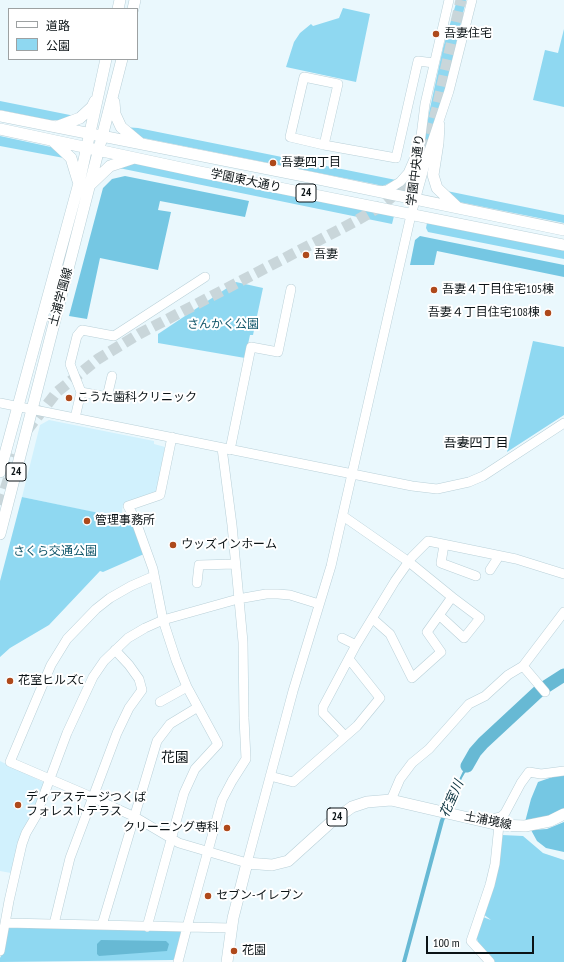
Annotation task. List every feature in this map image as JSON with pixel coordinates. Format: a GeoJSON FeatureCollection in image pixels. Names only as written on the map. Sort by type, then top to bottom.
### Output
{"type":"FeatureCollection","features":[{"type":"Feature","properties":{"kind":"main road","name":"土浦学園線"},"geometry":{"type":"LineString","coordinates":[[0,472],[79,184],[106,60]]}},
{"type":"Feature","properties":{"kind":"main road","name":"土浦学園線"},"geometry":{"type":"LineString","coordinates":[[0,534],[100,150],[122,60]]}},
{"type":"Feature","properties":{"kind":"main road"},"geometry":{"type":"LineString","coordinates":[[55,127],[74,121],[87,113],[92,107],[100,89]]}},
{"type":"Feature","properties":{"kind":"main road"},"geometry":{"type":"LineString","coordinates":[[113,96],[115,114],[120,126],[129,136],[144,145]]}},
{"type":"Feature","properties":{"kind":"main road","name":"学園東大通り"},"geometry":{"type":"LineString","coordinates":[[0,116],[564,230]]}},
{"type":"Feature","properties":{"kind":"main road"},"geometry":{"type":"LineString","coordinates":[[439,125],[433,175],[436,188],[445,198],[459,209]]}},
{"type":"Feature","properties":{"kind":"main road","name":"学園東大通り"},"geometry":{"type":"LineString","coordinates":[[0,129],[411,215],[564,245]]}},
{"type":"Feature","properties":{"kind":"main road"},"geometry":{"type":"LineString","coordinates":[[51,140],[71,158],[79,184]]}},
{"type":"Feature","properties":{"kind":"main road"},"geometry":{"type":"LineString","coordinates":[[90,185],[110,166],[136,158]]}},
{"type":"Feature","properties":{"kind":"main road","name":"土浦境線"},"geometry":{"type":"LineString","coordinates":[[247,863],[272,865],[288,861],[344,812],[367,802],[391,800],[494,824],[525,826],[550,821],[564,814]]}},
{"type":"Feature","properties":{"kind":"main road"},"geometry":{"type":"LineString","coordinates":[[227,962],[231,928],[247,863]]}},
{"type":"Feature","properties":{"kind":"street","name":"学園中央通り"},"geometry":{"type":"LineString","coordinates":[[247,863],[270,776],[331,566],[353,474],[411,215],[425,104],[449,0]]}},
{"type":"Feature","properties":{"kind":"street","name":"学園中央通り"},"geometry":{"type":"LineString","coordinates":[[414,199],[439,125],[472,0]]}},
{"type":"Feature","properties":{"kind":"street"},"geometry":{"type":"LineString","coordinates":[[324,144],[338,84],[304,77],[290,137],[324,144],[396,158],[418,61],[434,63]]}},
{"type":"Feature","properties":{"kind":"street"},"geometry":{"type":"LineString","coordinates":[[378,192],[387,190],[400,182],[408,173],[418,150]]}},
{"type":"Feature","properties":{"kind":"street"},"geometry":{"type":"LineString","coordinates":[[74,418],[81,392],[70,364],[78,336],[82,330],[114,336],[205,277]]}},
{"type":"Feature","properties":{"kind":"street"},"geometry":{"type":"LineString","coordinates":[[178,962],[225,794],[246,759],[244,718],[245,664],[238,599],[226,449],[251,347],[278,352],[291,289]]}},
{"type":"Feature","properties":{"kind":"street"},"geometry":{"type":"LineString","coordinates":[[81,392],[107,397],[112,376]]}},
{"type":"Feature","properties":{"kind":"street"},"geometry":{"type":"LineString","coordinates":[[0,403],[424,488],[438,489],[455,486],[483,476],[564,423]]}},
{"type":"Feature","properties":{"kind":"street"},"geometry":{"type":"LineString","coordinates":[[147,926],[171,838],[189,780],[202,760],[218,744],[187,687],[176,660],[163,620],[153,568],[135,519],[128,506],[160,495],[172,437]]}},
{"type":"Feature","properties":{"kind":"street"},"geometry":{"type":"LineString","coordinates":[[343,516],[409,562],[480,618],[464,638],[439,615]]}},
{"type":"Feature","properties":{"kind":"street"},"geometry":{"type":"LineString","coordinates":[[345,736],[322,710],[356,645],[409,562],[428,542],[499,556],[564,574]]}},
{"type":"Feature","properties":{"kind":"street"},"geometry":{"type":"LineString","coordinates":[[444,545],[440,563],[476,576]]}},
{"type":"Feature","properties":{"kind":"street"},"geometry":{"type":"LineString","coordinates":[[490,570],[499,556]]}},
{"type":"Feature","properties":{"kind":"street"},"geometry":{"type":"LineString","coordinates":[[197,583],[199,565],[235,564]]}},
{"type":"Feature","properties":{"kind":"street"},"geometry":{"type":"LineString","coordinates":[[154,576],[120,591],[96,609],[67,639],[51,665],[10,762],[93,797],[135,817],[188,847],[247,863]]}},
{"type":"Feature","properties":{"kind":"street"},"geometry":{"type":"LineString","coordinates":[[0,950],[22,844],[26,833],[36,816],[68,733],[91,681],[98,669],[115,650],[136,633],[163,620],[238,599],[266,594],[278,594],[290,595],[319,604]]}},
{"type":"Feature","properties":{"kind":"street"},"geometry":{"type":"LineString","coordinates":[[373,620],[390,634],[412,678],[441,652],[427,632],[452,597]]}},
{"type":"Feature","properties":{"kind":"street"},"geometry":{"type":"LineString","coordinates":[[391,800],[400,778],[412,764],[429,749],[469,704],[485,696],[508,675],[523,666],[564,612]]}},
{"type":"Feature","properties":{"kind":"street"},"geometry":{"type":"LineString","coordinates":[[342,638],[356,645]]}},
{"type":"Feature","properties":{"kind":"street"},"geometry":{"type":"LineString","coordinates":[[54,924],[70,858],[121,724],[129,708],[142,690],[139,679],[129,665],[115,650]]}},
{"type":"Feature","properties":{"kind":"street"},"geometry":{"type":"LineString","coordinates":[[270,776],[293,782],[357,726],[380,698],[349,659]]}},
{"type":"Feature","properties":{"kind":"street"},"geometry":{"type":"LineString","coordinates":[[523,666],[542,689]]}},
{"type":"Feature","properties":{"kind":"street"},"geometry":{"type":"LineString","coordinates":[[160,702],[187,687]]}},
{"type":"Feature","properties":{"kind":"street"},"geometry":{"type":"LineString","coordinates":[[102,925],[135,817],[150,760],[159,736],[170,724],[198,707]]}},
{"type":"Feature","properties":{"kind":"street"},"geometry":{"type":"LineString","coordinates":[[490,962],[471,941],[490,886],[495,864],[494,824],[491,819],[501,817],[505,813],[529,772],[541,774],[564,771]]}},
{"type":"Feature","properties":{"kind":"street"},"geometry":{"type":"LineString","coordinates":[[6,923],[231,928]]}},
{"type":"Feature","properties":{"kind":"shaded area"},"geometry":{"type":"Polygon","coordinates":[[[125,176],[249,201],[245,217],[160,201],[158,210],[171,212],[158,270],[100,258],[87,319],[69,316],[103,188],[112,179],[125,176]]]}},
{"type":"Feature","properties":{"kind":"shaded area"},"geometry":{"type":"Polygon","coordinates":[[[420,236],[564,265],[564,277],[437,251],[434,265],[410,265],[415,240],[420,236]]]}},
{"type":"Feature","properties":{"kind":"shaded area"},"geometry":{"type":"Polygon","coordinates":[[[49,420],[154,441],[154,444],[165,447],[156,493],[123,505],[121,518],[22,497],[40,425],[49,420]]]}},
{"type":"Feature","properties":{"kind":"shaded area"},"geometry":{"type":"Polygon","coordinates":[[[0,761],[45,783],[11,873],[0,871],[0,761]]]}},
{"type":"Feature","properties":{"kind":"shaded area"},"geometry":{"type":"Polygon","coordinates":[[[564,773],[564,809],[548,818],[525,822],[531,799],[538,782],[564,773]]]}},
{"type":"Feature","properties":{"kind":"shaded area"},"geometry":{"type":"Polygon","coordinates":[[[564,822],[564,852],[546,848],[537,841],[531,830],[547,829],[564,822]]]}},
{"type":"Feature","properties":{"kind":"green space"},"geometry":{"type":"Polygon","coordinates":[[[457,0],[466,0],[445,94],[421,162],[429,113],[443,48],[457,0]]]}},
{"type":"Feature","properties":{"kind":"green space"},"geometry":{"type":"Polygon","coordinates":[[[343,8],[370,14],[356,82],[286,67],[294,42],[300,33],[311,24],[313,26],[339,18],[343,8]]]}},
{"type":"Feature","properties":{"kind":"green space"},"geometry":{"type":"Polygon","coordinates":[[[564,29],[564,107],[533,100],[545,50],[558,53],[564,29]]]}},
{"type":"Feature","properties":{"kind":"green space"},"geometry":{"type":"Polygon","coordinates":[[[0,101],[75,116],[64,120],[49,120],[0,110],[0,101]]]}},
{"type":"Feature","properties":{"kind":"green space"},"geometry":{"type":"Polygon","coordinates":[[[124,127],[138,128],[396,180],[383,186],[138,137],[124,127]]]}},
{"type":"Feature","properties":{"kind":"green space"},"geometry":{"type":"Polygon","coordinates":[[[0,136],[51,147],[64,158],[0,146],[0,136]]]}},
{"type":"Feature","properties":{"kind":"green space"},"geometry":{"type":"Polygon","coordinates":[[[124,164],[140,164],[394,216],[392,224],[114,167],[124,164]]]}},
{"type":"Feature","properties":{"kind":"green space"},"geometry":{"type":"Polygon","coordinates":[[[442,190],[564,215],[564,223],[459,202],[442,190]]]}},
{"type":"Feature","properties":{"kind":"green space"},"geometry":{"type":"Polygon","coordinates":[[[427,223],[564,250],[564,259],[428,232],[426,228],[427,223]]]}},
{"type":"Feature","properties":{"kind":"green space","name":"さんかく公園"},"geometry":{"type":"Polygon","coordinates":[[[236,282],[263,288],[253,335],[250,335],[245,358],[158,343],[158,334],[236,282]]]}},
{"type":"Feature","properties":{"kind":"green space"},"geometry":{"type":"Polygon","coordinates":[[[533,341],[564,347],[564,415],[507,452],[533,341]]]}},
{"type":"Feature","properties":{"kind":"green space","name":"さくら交通公園"},"geometry":{"type":"Polygon","coordinates":[[[22,497],[133,520],[144,554],[103,572],[100,571],[49,625],[10,648],[0,657],[0,581],[22,497]]]}},
{"type":"Feature","properties":{"kind":"green space"},"geometry":{"type":"Polygon","coordinates":[[[502,835],[523,836],[543,853],[564,860],[564,962],[493,962],[479,946],[476,935],[483,917],[491,920],[483,914],[502,835]]]}},
{"type":"Feature","properties":{"kind":"green space"},"geometry":{"type":"Polygon","coordinates":[[[11,926],[180,931],[182,934],[176,958],[173,960],[0,962],[0,958],[5,948],[8,928],[11,926]]]}},
{"type":"Feature","properties":{"kind":"water"},"geometry":{"type":"Polygon","coordinates":[[[473,750],[477,752],[462,778],[444,821],[406,962],[402,962],[440,820],[473,750]]]}},
{"type":"Feature","properties":{"kind":"water"},"geometry":{"type":"Polygon","coordinates":[[[101,940],[166,941],[169,944],[167,951],[99,956],[97,954],[97,944],[101,940]]]}},
{"type":"Feature","properties":{"kind":"waterway","name":"花室川"},"geometry":{"type":"LineString","coordinates":[[467,766],[475,752],[483,743],[539,691],[564,675]]}},
{"type":"Feature","properties":{"kind":"tunnel"},"geometry":{"type":"LineString","coordinates":[[27,430],[57,392],[98,359],[139,334],[356,221],[381,206],[398,192],[410,178],[422,158],[437,108],[461,0]]}},
{"type":"Feature","properties":{"kind":"tunnel"},"geometry":{"type":"LineString","coordinates":[[0,505],[16,455]]}},
{"type":"Feature","properties":{"kind":"place","name":"吾妻住宅"},"geometry":{"type":"Point","coordinates":[436,34]}},
{"type":"Feature","properties":{"kind":"place","name":"吾妻四丁目"},"geometry":{"type":"Point","coordinates":[273,163]}},
{"type":"Feature","properties":{"kind":"place","name":"吾妻"},"geometry":{"type":"Point","coordinates":[306,255]}},
{"type":"Feature","properties":{"kind":"place","name":"吾妻４丁目住宅105棟"},"geometry":{"type":"Point","coordinates":[434,290]}},
{"type":"Feature","properties":{"kind":"place","name":"吾妻４丁目住宅108棟"},"geometry":{"type":"Point","coordinates":[548,313]}},
{"type":"Feature","properties":{"kind":"place","name":"こうた歯科クリニック"},"geometry":{"type":"Point","coordinates":[69,398]}},
{"type":"Feature","properties":{"kind":"place","name":"管理事務所"},"geometry":{"type":"Point","coordinates":[87,521]}},
{"type":"Feature","properties":{"kind":"place","name":"ウッズインホーム"},"geometry":{"type":"Point","coordinates":[173,545]}},
{"type":"Feature","properties":{"kind":"place","name":"花室ヒルズC"},"geometry":{"type":"Point","coordinates":[10,681]}},
{"type":"Feature","properties":{"kind":"place","name":"ディアステージつくば フォレストテラス"},"geometry":{"type":"Point","coordinates":[18,805]}},
{"type":"Feature","properties":{"kind":"place","name":"クリーニング専科"},"geometry":{"type":"Point","coordinates":[227,828]}},
{"type":"Feature","properties":{"kind":"place","name":"セブン-イレブン"},"geometry":{"type":"Point","coordinates":[208,896]}},
{"type":"Feature","properties":{"kind":"place","name":"花園"},"geometry":{"type":"Point","coordinates":[234,951]}},
{"type":"Feature","properties":{"kind":"district","name":"吾妻四丁目"},"geometry":{"type":"Point","coordinates":[476,443]}},
{"type":"Feature","properties":{"kind":"district","name":"花園"},"geometry":{"type":"Point","coordinates":[175,758]}}]}
